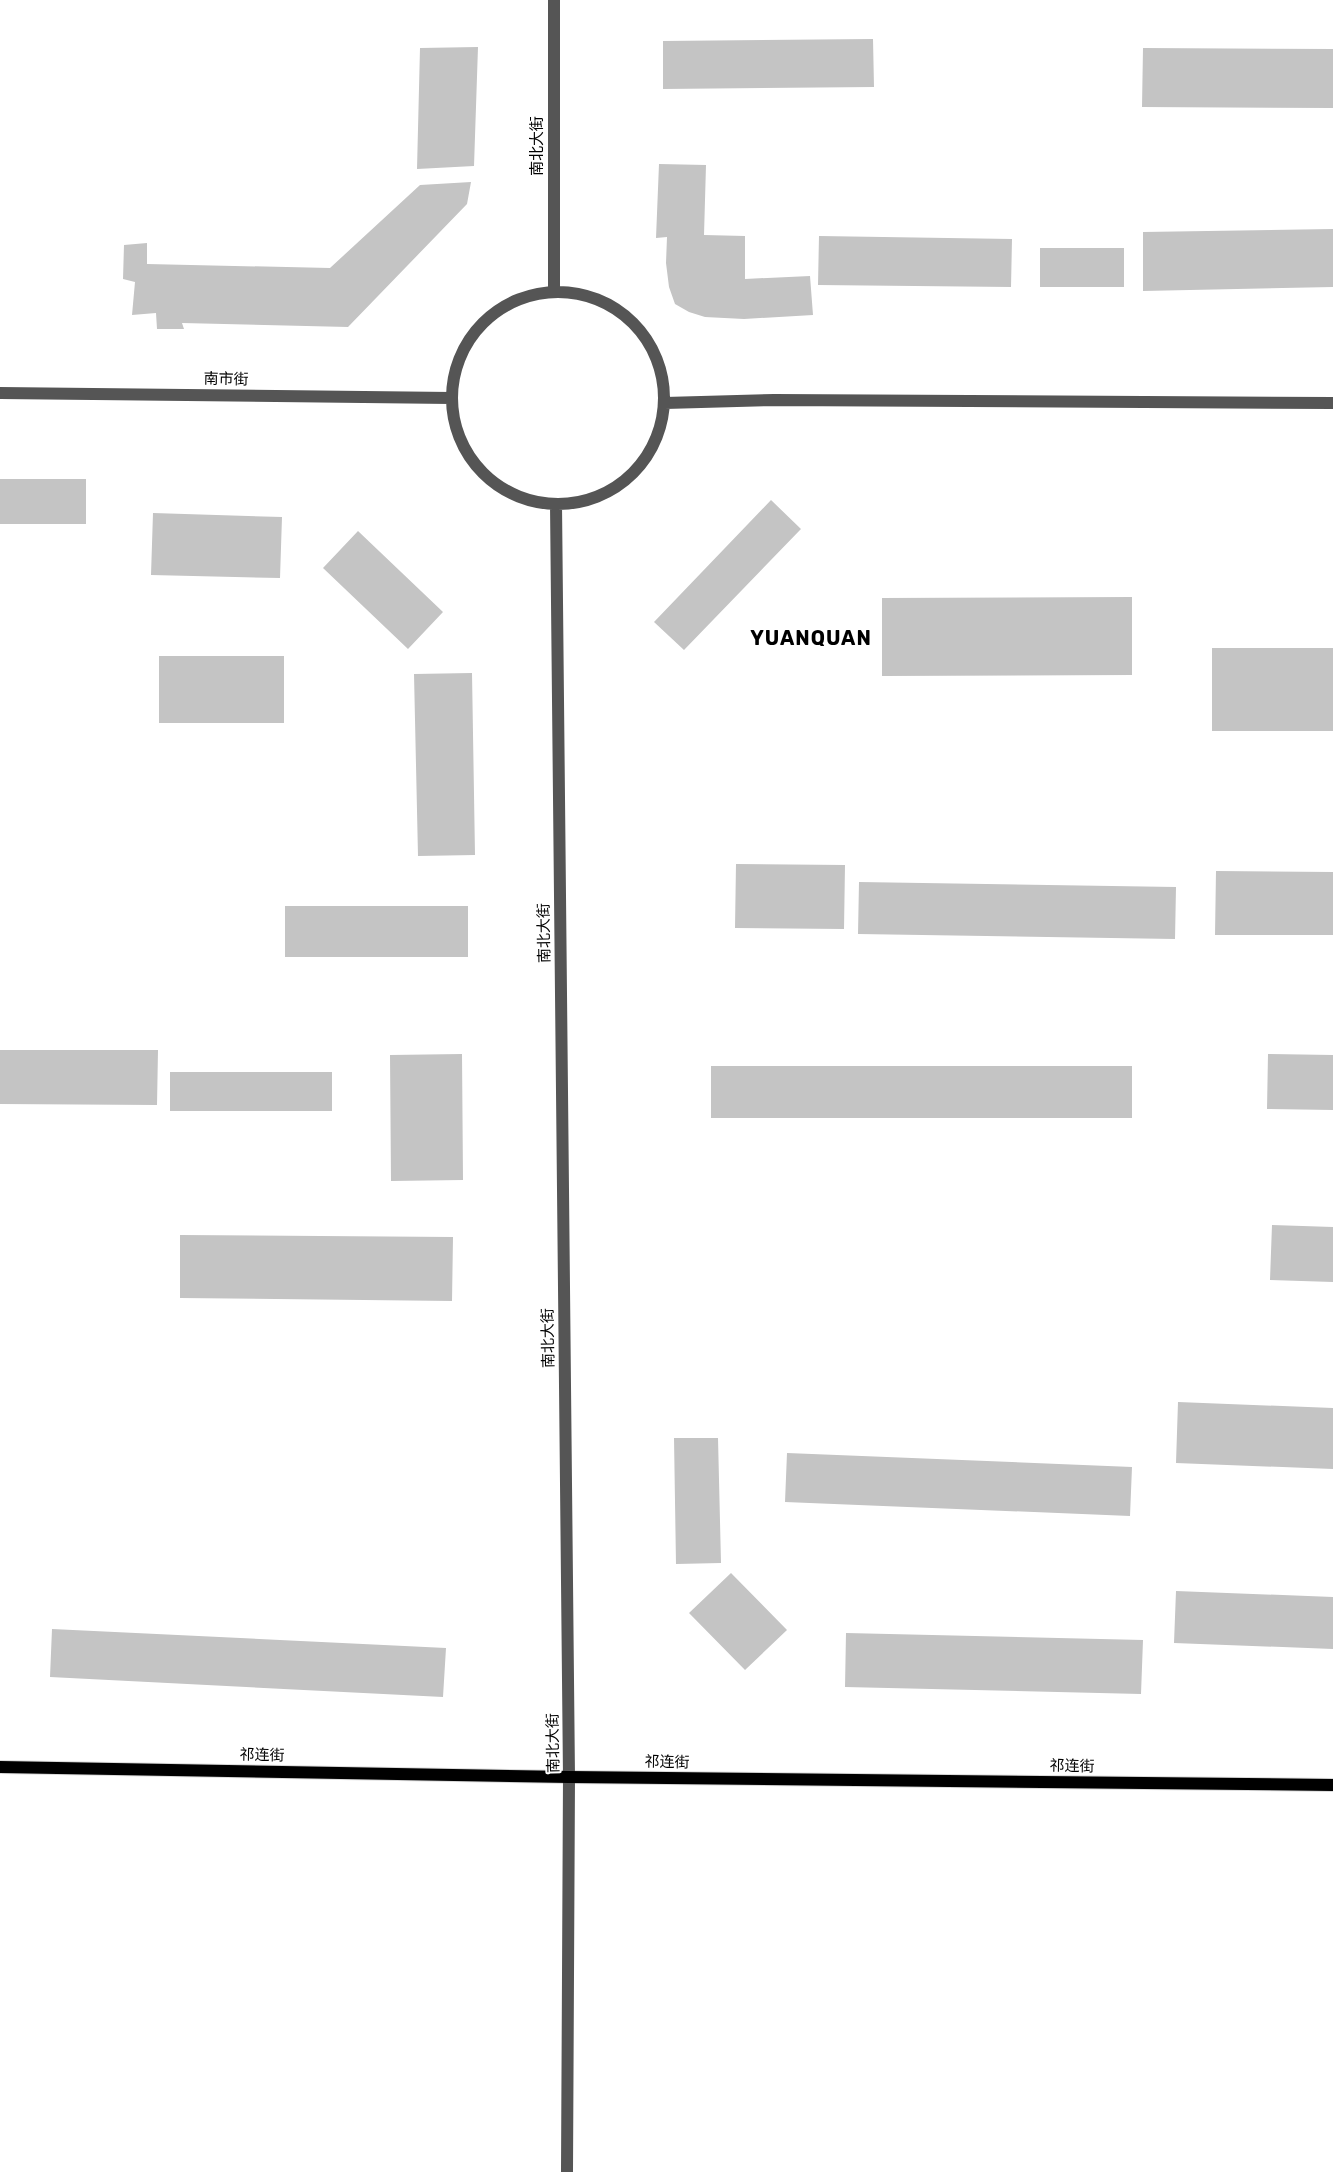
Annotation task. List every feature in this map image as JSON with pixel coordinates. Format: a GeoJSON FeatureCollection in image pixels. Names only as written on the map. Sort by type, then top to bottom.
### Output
{"type":"FeatureCollection","features":[{"type":"Feature","properties":{"kind":"main road","name":"祁连街"},"geometry":{"type":"LineString","coordinates":[[0,1767],[569,1777],[1333,1785]]}},
{"type":"Feature","properties":{"kind":"street","name":"南北大街"},"geometry":{"type":"LineString","coordinates":[[554,0],[554,292]]}},
{"type":"Feature","properties":{"kind":"street"},"geometry":{"type":"LineString","coordinates":[[554,292],[574,292],[609,304],[645,336],[664,381],[665,403],[655,442],[635,472],[618,486],[584,501],[556,504],[519,497],[497,485],[470,459],[458,436],[451,398],[455,370],[471,336],[491,315],[525,297],[554,292]]}},
{"type":"Feature","properties":{"kind":"street","name":"南市街"},"geometry":{"type":"LineString","coordinates":[[0,393],[451,398]]}},
{"type":"Feature","properties":{"kind":"street"},"geometry":{"type":"LineString","coordinates":[[665,403],[784,400],[1333,404]]}},
{"type":"Feature","properties":{"kind":"street","name":"南北大街"},"geometry":{"type":"LineString","coordinates":[[556,504],[569,1777],[566,2172]]}},
{"type":"Feature","properties":{"kind":"building"},"geometry":{"type":"Polygon","coordinates":[[[873,39],[874,87],[663,89],[663,41],[873,39]]]}},
{"type":"Feature","properties":{"kind":"building"},"geometry":{"type":"Polygon","coordinates":[[[478,47],[474,166],[417,169],[420,48],[478,47]]]}},
{"type":"Feature","properties":{"kind":"building"},"geometry":{"type":"Polygon","coordinates":[[[1143,48],[1333,49],[1333,108],[1142,107],[1143,48]]]}},
{"type":"Feature","properties":{"kind":"building"},"geometry":{"type":"Polygon","coordinates":[[[659,164],[706,165],[704,235],[745,236],[745,279],[810,276],[813,315],[744,319],[705,317],[689,312],[675,304],[669,287],[666,263],[667,237],[656,238],[659,164]]]}},
{"type":"Feature","properties":{"kind":"building"},"geometry":{"type":"Polygon","coordinates":[[[471,182],[467,204],[348,327],[182,323],[184,329],[157,329],[156,313],[132,315],[135,282],[123,279],[124,245],[147,243],[147,264],[330,268],[420,185],[471,182]]]}},
{"type":"Feature","properties":{"kind":"building"},"geometry":{"type":"Polygon","coordinates":[[[1333,229],[1333,287],[1143,291],[1143,232],[1333,229]]]}},
{"type":"Feature","properties":{"kind":"building"},"geometry":{"type":"Polygon","coordinates":[[[819,236],[1012,239],[1011,287],[818,285],[819,236]]]}},
{"type":"Feature","properties":{"kind":"building"},"geometry":{"type":"Polygon","coordinates":[[[1040,248],[1124,248],[1124,287],[1040,287],[1040,248]]]}},
{"type":"Feature","properties":{"kind":"building"},"geometry":{"type":"Polygon","coordinates":[[[0,479],[86,479],[86,524],[0,524],[0,479]]]}},
{"type":"Feature","properties":{"kind":"building"},"geometry":{"type":"Polygon","coordinates":[[[771,500],[801,529],[684,650],[654,622],[771,500]]]}},
{"type":"Feature","properties":{"kind":"building"},"geometry":{"type":"Polygon","coordinates":[[[153,513],[282,517],[280,578],[151,575],[153,513]]]}},
{"type":"Feature","properties":{"kind":"building"},"geometry":{"type":"Polygon","coordinates":[[[358,531],[443,612],[408,649],[323,568],[358,531]]]}},
{"type":"Feature","properties":{"kind":"building"},"geometry":{"type":"Polygon","coordinates":[[[1132,597],[1132,675],[882,676],[882,598],[1132,597]]]}},
{"type":"Feature","properties":{"kind":"building"},"geometry":{"type":"Polygon","coordinates":[[[1212,648],[1333,648],[1333,731],[1212,731],[1212,648]]]}},
{"type":"Feature","properties":{"kind":"building"},"geometry":{"type":"Polygon","coordinates":[[[159,656],[284,656],[284,723],[159,723],[159,656]]]}},
{"type":"Feature","properties":{"kind":"building"},"geometry":{"type":"Polygon","coordinates":[[[472,673],[475,855],[418,856],[414,674],[472,673]]]}},
{"type":"Feature","properties":{"kind":"building"},"geometry":{"type":"Polygon","coordinates":[[[736,864],[845,865],[844,929],[735,928],[736,864]]]}},
{"type":"Feature","properties":{"kind":"building"},"geometry":{"type":"Polygon","coordinates":[[[1216,871],[1333,872],[1333,935],[1215,935],[1216,871]]]}},
{"type":"Feature","properties":{"kind":"building"},"geometry":{"type":"Polygon","coordinates":[[[859,882],[1176,887],[1175,939],[858,934],[859,882]]]}},
{"type":"Feature","properties":{"kind":"building"},"geometry":{"type":"Polygon","coordinates":[[[285,906],[468,906],[468,957],[285,957],[285,906]]]}},
{"type":"Feature","properties":{"kind":"building"},"geometry":{"type":"Polygon","coordinates":[[[0,1050],[158,1050],[157,1105],[0,1104],[0,1050]]]}},
{"type":"Feature","properties":{"kind":"building"},"geometry":{"type":"Polygon","coordinates":[[[462,1054],[463,1180],[391,1181],[390,1055],[462,1054]]]}},
{"type":"Feature","properties":{"kind":"building"},"geometry":{"type":"Polygon","coordinates":[[[1268,1054],[1333,1055],[1333,1110],[1267,1109],[1268,1054]]]}},
{"type":"Feature","properties":{"kind":"building"},"geometry":{"type":"Polygon","coordinates":[[[711,1066],[1132,1066],[1132,1118],[711,1118],[711,1066]]]}},
{"type":"Feature","properties":{"kind":"building"},"geometry":{"type":"Polygon","coordinates":[[[170,1072],[332,1072],[332,1111],[170,1111],[170,1072]]]}},
{"type":"Feature","properties":{"kind":"building"},"geometry":{"type":"Polygon","coordinates":[[[1272,1225],[1333,1227],[1333,1282],[1270,1280],[1272,1225]]]}},
{"type":"Feature","properties":{"kind":"building"},"geometry":{"type":"Polygon","coordinates":[[[180,1235],[453,1237],[452,1301],[180,1298],[180,1235]]]}},
{"type":"Feature","properties":{"kind":"building"},"geometry":{"type":"Polygon","coordinates":[[[1178,1402],[1333,1408],[1333,1469],[1176,1463],[1178,1402]]]}},
{"type":"Feature","properties":{"kind":"building"},"geometry":{"type":"Polygon","coordinates":[[[674,1438],[718,1438],[721,1563],[676,1564],[674,1438]]]}},
{"type":"Feature","properties":{"kind":"building"},"geometry":{"type":"Polygon","coordinates":[[[787,1453],[1132,1467],[1130,1516],[785,1502],[787,1453]]]}},
{"type":"Feature","properties":{"kind":"building"},"geometry":{"type":"Polygon","coordinates":[[[731,1573],[787,1630],[745,1670],[689,1613],[731,1573]]]}},
{"type":"Feature","properties":{"kind":"building"},"geometry":{"type":"Polygon","coordinates":[[[1176,1591],[1333,1597],[1333,1649],[1174,1643],[1176,1591]]]}},
{"type":"Feature","properties":{"kind":"building"},"geometry":{"type":"Polygon","coordinates":[[[52,1629],[446,1648],[443,1697],[50,1677],[52,1629]]]}},
{"type":"Feature","properties":{"kind":"building"},"geometry":{"type":"Polygon","coordinates":[[[846,1633],[1143,1640],[1141,1694],[845,1687],[846,1633]]]}},
{"type":"Feature","properties":{"kind":"district","name":"YUANQUAN"},"geometry":{"type":"Point","coordinates":[811,638]}}]}
